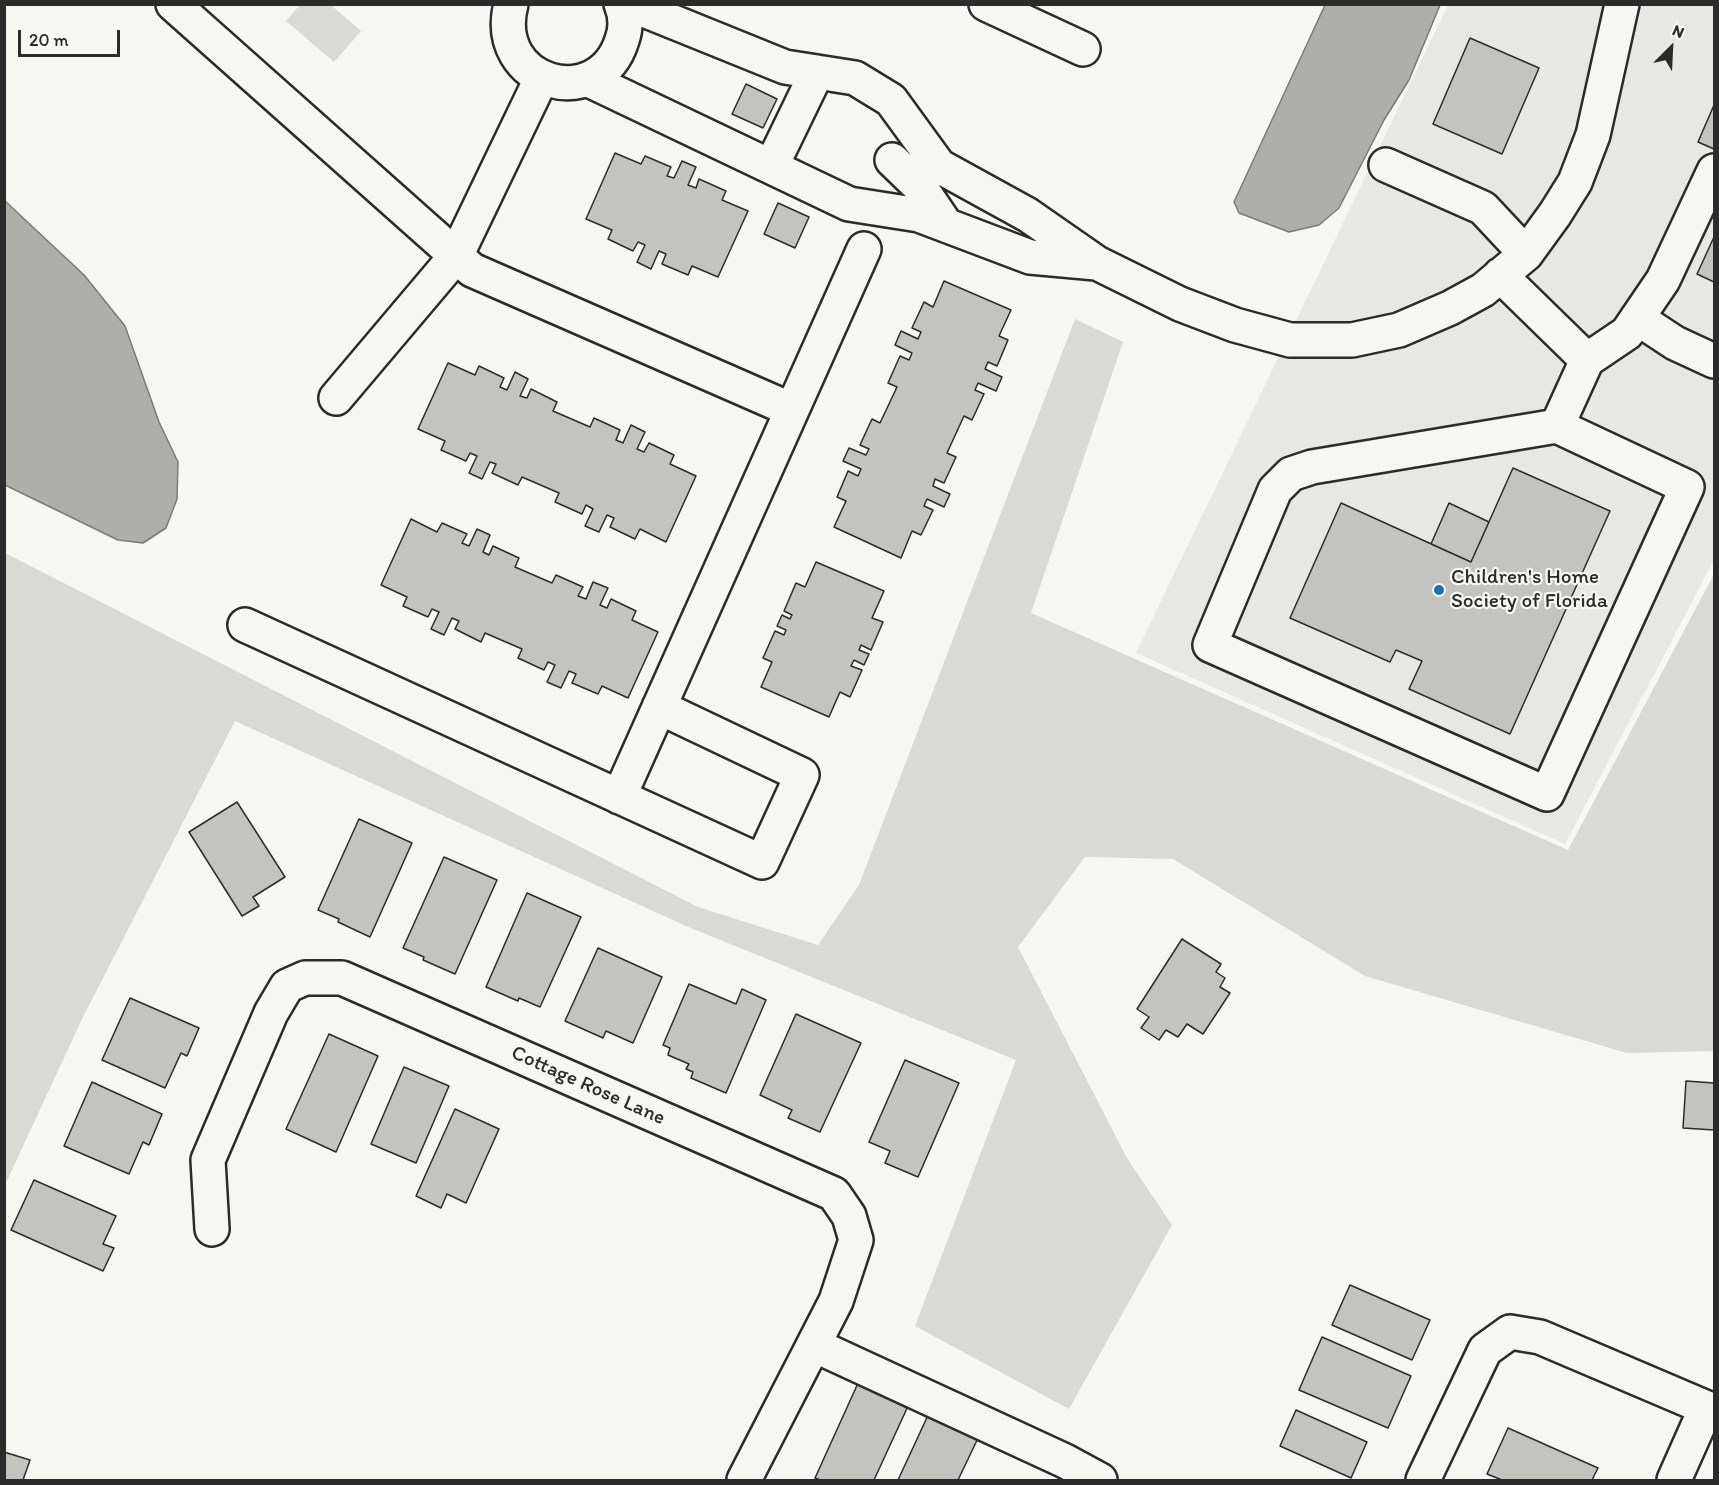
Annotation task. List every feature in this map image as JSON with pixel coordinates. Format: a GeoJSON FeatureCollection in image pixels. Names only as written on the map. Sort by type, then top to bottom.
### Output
{"type":"FeatureCollection","features":[{"type":"Feature","properties":{"kind":"street"},"geometry":{"type":"LineString","coordinates":[[173,4],[472,270],[792,410]]}},
{"type":"Feature","properties":{"kind":"street"},"geometry":{"type":"LineString","coordinates":[[511,4],[507,19],[509,39],[517,58],[529,70],[547,80],[567,83],[587,79],[605,69],[619,52],[625,32],[624,11],[621,4]]}},
{"type":"Feature","properties":{"kind":"street"},"geometry":{"type":"LineString","coordinates":[[629,4],[785,67],[855,78],[891,100],[939,166],[1028,215],[1097,263],[1180,304],[1234,325],[1290,340],[1352,340],[1399,330],[1450,308],[1483,290],[1526,254],[1575,182],[1593,135],[1622,4]]}},
{"type":"Feature","properties":{"kind":"street"},"geometry":{"type":"LineString","coordinates":[[986,4],[1083,49]]}},
{"type":"Feature","properties":{"kind":"street"},"geometry":{"type":"LineString","coordinates":[[771,167],[817,72]]}},
{"type":"Feature","properties":{"kind":"street"},"geometry":{"type":"LineString","coordinates":[[336,398],[456,256],[542,77]]}},
{"type":"Feature","properties":{"kind":"street"},"geometry":{"type":"LineString","coordinates":[[587,79],[849,204],[919,215],[1030,257],[1097,263]]}},
{"type":"Feature","properties":{"kind":"street"},"geometry":{"type":"LineString","coordinates":[[892,160],[921,188],[946,225]]}},
{"type":"Feature","properties":{"kind":"street"},"geometry":{"type":"LineString","coordinates":[[1386,165],[1483,208],[1526,254]]}},
{"type":"Feature","properties":{"kind":"street"},"geometry":{"type":"LineString","coordinates":[[1557,426],[1587,360],[1627,333],[1663,280],[1714,171]]}},
{"type":"Feature","properties":{"kind":"street"},"geometry":{"type":"LineString","coordinates":[[619,797],[864,249]]}},
{"type":"Feature","properties":{"kind":"street"},"geometry":{"type":"LineString","coordinates":[[1500,275],[1587,360]]}},
{"type":"Feature","properties":{"kind":"street"},"geometry":{"type":"LineString","coordinates":[[1637,318],[1675,343],[1714,361]]}},
{"type":"Feature","properties":{"kind":"street"},"geometry":{"type":"LineString","coordinates":[[1557,426],[1687,487],[1547,794],[1210,645],[1275,490],[1291,474],[1312,467],[1557,426]]}},
{"type":"Feature","properties":{"kind":"street"},"geometry":{"type":"LineString","coordinates":[[245,625],[762,862],[802,775],[659,707]]}},
{"type":"Feature","properties":{"kind":"street","name":"Cottage Rose Lane"},"geometry":{"type":"LineString","coordinates":[[212,1229],[208,1160],[271,1013],[287,986],[305,978],[342,978],[834,1194],[849,1216],[856,1240],[836,1301],[744,1480]]}},
{"type":"Feature","properties":{"kind":"street"},"geometry":{"type":"LineString","coordinates":[[1423,1480],[1485,1350],[1510,1332],[1540,1337],[1710,1409],[1674,1480]]}},
{"type":"Feature","properties":{"kind":"street"},"geometry":{"type":"LineString","coordinates":[[814,1345],[1065,1461],[1100,1480]]}},
{"type":"Feature","properties":{"kind":"shaded area"},"geometry":{"type":"Polygon","coordinates":[[[300,5],[331,5],[361,31],[334,62],[286,21],[300,5]]]}},
{"type":"Feature","properties":{"kind":"shaded area"},"geometry":{"type":"Polygon","coordinates":[[[1325,5],[1440,5],[1409,80],[1384,120],[1339,208],[1319,225],[1289,232],[1239,213],[1234,202],[1325,5]]]}},
{"type":"Feature","properties":{"kind":"shaded area"},"geometry":{"type":"Polygon","coordinates":[[[1448,5],[1714,5],[1714,560],[1565,844],[1136,653],[1448,5]]]}},
{"type":"Feature","properties":{"kind":"shaded area"},"geometry":{"type":"Polygon","coordinates":[[[4,200],[84,275],[125,326],[159,422],[178,462],[177,499],[166,528],[143,543],[118,540],[5,485],[4,200]]]}},
{"type":"Feature","properties":{"kind":"shaded area"},"geometry":{"type":"Polygon","coordinates":[[[1075,319],[1123,342],[1031,613],[1568,850],[1714,574],[1714,1051],[1627,1053],[1365,976],[1173,859],[1085,857],[1018,947],[1127,1158],[1172,1225],[1069,1409],[915,1326],[1016,1060],[686,926],[235,721],[82,1019],[5,1185],[5,553],[698,907],[818,945],[859,885],[1075,319]]]}},
{"type":"Feature","properties":{"kind":"building"},"geometry":{"type":"Polygon","coordinates":[[[1470,38],[1539,68],[1502,154],[1433,124],[1470,38]]]}},
{"type":"Feature","properties":{"kind":"building"},"geometry":{"type":"Polygon","coordinates":[[[746,84],[777,99],[763,128],[732,114],[746,84]]]}},
{"type":"Feature","properties":{"kind":"building"},"geometry":{"type":"Polygon","coordinates":[[[1714,105],[1714,149],[1698,142],[1714,105]]]}},
{"type":"Feature","properties":{"kind":"building"},"geometry":{"type":"Polygon","coordinates":[[[615,153],[641,164],[645,156],[671,167],[667,176],[674,178],[682,161],[696,167],[688,185],[696,188],[699,179],[726,191],[722,200],[748,211],[718,277],[692,266],[688,275],[662,264],[666,254],[659,251],[651,269],[637,262],[645,245],[638,242],[633,251],[608,239],[612,230],[586,219],[615,153]]]}},
{"type":"Feature","properties":{"kind":"building"},"geometry":{"type":"Polygon","coordinates":[[[778,203],[809,217],[795,248],[764,234],[778,203]]]}},
{"type":"Feature","properties":{"kind":"building"},"geometry":{"type":"Polygon","coordinates":[[[1714,237],[1714,282],[1697,274],[1714,237]]]}},
{"type":"Feature","properties":{"kind":"building"},"geometry":{"type":"Polygon","coordinates":[[[944,281],[1011,310],[999,336],[1008,340],[997,366],[988,362],[985,369],[1002,377],[996,391],[978,383],[975,390],[984,394],[972,420],[964,416],[947,453],[956,457],[944,483],[935,479],[933,486],[950,494],[944,507],[927,499],[924,506],[933,510],[921,535],[912,531],[901,558],[834,527],[846,501],[837,497],[848,471],[858,476],[861,469],[843,461],[849,448],[866,455],[869,449],[860,445],[872,419],[880,423],[897,387],[888,383],[900,356],[909,360],[912,353],[895,345],[901,331],[918,339],[921,332],[912,328],[924,302],[933,307],[944,281]]]}},
{"type":"Feature","properties":{"kind":"building"},"geometry":{"type":"Polygon","coordinates":[[[448,363],[475,375],[479,366],[504,378],[500,387],[507,390],[515,372],[528,379],[520,396],[527,398],[531,389],[557,402],[553,411],[590,427],[594,418],[620,430],[616,440],[623,443],[631,425],[645,432],[637,449],[644,452],[649,443],[674,455],[670,464],[696,476],[666,542],[640,529],[635,539],[610,527],[614,518],[607,515],[599,532],[585,526],[593,509],[586,505],[582,514],[555,502],[559,493],[522,477],[518,485],[492,473],[496,464],[490,462],[482,479],[469,473],[477,456],[470,453],[466,461],[441,450],[445,441],[418,429],[448,363]]]}},
{"type":"Feature","properties":{"kind":"building","name":"Children's Home Society of Florida"},"geometry":{"type":"Polygon","coordinates":[[[1513,468],[1610,511],[1510,734],[1409,689],[1422,661],[1396,650],[1390,662],[1290,618],[1341,503],[1471,562],[1513,468]]]}},
{"type":"Feature","properties":{"kind":"building"},"geometry":{"type":"Polygon","coordinates":[[[1449,503],[1489,522],[1471,562],[1431,544],[1449,503]]]}},
{"type":"Feature","properties":{"kind":"building"},"geometry":{"type":"Polygon","coordinates":[[[411,519],[437,532],[442,523],[467,534],[462,543],[469,546],[477,529],[490,535],[483,552],[489,555],[493,546],[519,558],[515,567],[552,583],[556,575],[583,587],[578,596],[586,599],[593,582],[608,588],[600,605],[607,608],[611,599],[636,611],[632,620],[658,632],[628,698],[602,686],[598,694],[572,683],[576,674],[569,671],[561,688],[547,682],[555,665],[548,662],[544,670],[518,658],[522,649],[485,633],[481,642],[455,629],[459,621],[452,618],[444,635],[431,629],[439,612],[432,609],[428,617],[403,606],[407,597],[381,585],[411,519]]]}},
{"type":"Feature","properties":{"kind":"building"},"geometry":{"type":"Polygon","coordinates":[[[816,562],[884,591],[872,618],[883,622],[871,650],[861,645],[859,650],[869,654],[864,665],[854,660],[851,666],[862,670],[850,697],[840,692],[829,717],[761,687],[772,662],[763,658],[775,631],[784,635],[786,630],[777,626],[782,615],[790,619],[792,615],[784,611],[796,583],[805,587],[816,562]]]}},
{"type":"Feature","properties":{"kind":"building"},"geometry":{"type":"Polygon","coordinates":[[[237,802],[285,877],[253,897],[259,906],[242,916],[189,832],[237,802]]]}},
{"type":"Feature","properties":{"kind":"building"},"geometry":{"type":"Polygon","coordinates":[[[359,819],[412,843],[370,937],[318,910],[359,819]]]}},
{"type":"Feature","properties":{"kind":"building"},"geometry":{"type":"Polygon","coordinates":[[[444,857],[497,880],[455,974],[403,948],[444,857]]]}},
{"type":"Feature","properties":{"kind":"building"},"geometry":{"type":"Polygon","coordinates":[[[527,893],[581,917],[540,1007],[519,998],[518,1001],[486,987],[527,893]]]}},
{"type":"Feature","properties":{"kind":"building"},"geometry":{"type":"Polygon","coordinates":[[[1182,939],[1221,964],[1216,972],[1225,978],[1220,987],[1230,993],[1203,1034],[1187,1024],[1178,1037],[1166,1030],[1159,1040],[1141,1028],[1149,1017],[1137,1009],[1182,939]]]}},
{"type":"Feature","properties":{"kind":"building"},"geometry":{"type":"Polygon","coordinates":[[[598,948],[662,977],[633,1043],[606,1031],[603,1038],[565,1021],[598,948]]]}},
{"type":"Feature","properties":{"kind":"building"},"geometry":{"type":"Polygon","coordinates":[[[689,984],[736,1004],[742,989],[766,1000],[726,1093],[691,1078],[693,1072],[686,1069],[689,1064],[668,1055],[670,1048],[663,1045],[689,984]]]}},
{"type":"Feature","properties":{"kind":"building"},"geometry":{"type":"Polygon","coordinates":[[[130,998],[199,1028],[187,1056],[181,1053],[165,1088],[102,1060],[130,998]]]}},
{"type":"Feature","properties":{"kind":"building"},"geometry":{"type":"Polygon","coordinates":[[[796,1014],[861,1043],[820,1132],[788,1118],[792,1110],[760,1095],[796,1014]]]}},
{"type":"Feature","properties":{"kind":"building"},"geometry":{"type":"Polygon","coordinates":[[[329,1034],[378,1056],[336,1152],[286,1129],[329,1034]]]}},
{"type":"Feature","properties":{"kind":"building"},"geometry":{"type":"Polygon","coordinates":[[[905,1060],[959,1083],[918,1177],[885,1163],[890,1151],[869,1142],[905,1060]]]}},
{"type":"Feature","properties":{"kind":"building"},"geometry":{"type":"Polygon","coordinates":[[[404,1067],[449,1086],[416,1163],[371,1144],[404,1067]]]}},
{"type":"Feature","properties":{"kind":"building"},"geometry":{"type":"Polygon","coordinates":[[[1686,1081],[1714,1083],[1714,1130],[1683,1128],[1686,1081]]]}},
{"type":"Feature","properties":{"kind":"building"},"geometry":{"type":"Polygon","coordinates":[[[92,1082],[162,1114],[149,1145],[143,1142],[129,1174],[64,1146],[92,1082]]]}},
{"type":"Feature","properties":{"kind":"building"},"geometry":{"type":"Polygon","coordinates":[[[455,1109],[499,1129],[466,1203],[447,1194],[441,1208],[416,1196],[455,1109]]]}},
{"type":"Feature","properties":{"kind":"building"},"geometry":{"type":"Polygon","coordinates":[[[34,1180],[116,1216],[103,1244],[114,1248],[103,1271],[11,1230],[34,1180]]]}},
{"type":"Feature","properties":{"kind":"building"},"geometry":{"type":"Polygon","coordinates":[[[1350,1285],[1430,1320],[1412,1360],[1332,1325],[1350,1285]]]}},
{"type":"Feature","properties":{"kind":"building"},"geometry":{"type":"Polygon","coordinates":[[[1322,1337],[1411,1376],[1388,1428],[1299,1390],[1322,1337]]]}},
{"type":"Feature","properties":{"kind":"building"},"geometry":{"type":"Polygon","coordinates":[[[859,1381],[909,1404],[874,1480],[820,1480],[815,1478],[859,1381]]]}},
{"type":"Feature","properties":{"kind":"building"},"geometry":{"type":"Polygon","coordinates":[[[1296,1410],[1367,1442],[1351,1478],[1280,1446],[1296,1410]]]}},
{"type":"Feature","properties":{"kind":"building"},"geometry":{"type":"Polygon","coordinates":[[[930,1411],[980,1434],[958,1480],[898,1480],[930,1411]]]}},
{"type":"Feature","properties":{"kind":"building"},"geometry":{"type":"Polygon","coordinates":[[[1508,1428],[1598,1468],[1592,1480],[1502,1480],[1487,1474],[1508,1428]]]}},
{"type":"Feature","properties":{"kind":"building"},"geometry":{"type":"Polygon","coordinates":[[[4,1452],[30,1460],[23,1480],[4,1480],[4,1452]]]}},
{"type":"Feature","properties":{"kind":"place","name":"Children's Home Society of Florida"},"geometry":{"type":"Point","coordinates":[1439,590]}}]}
